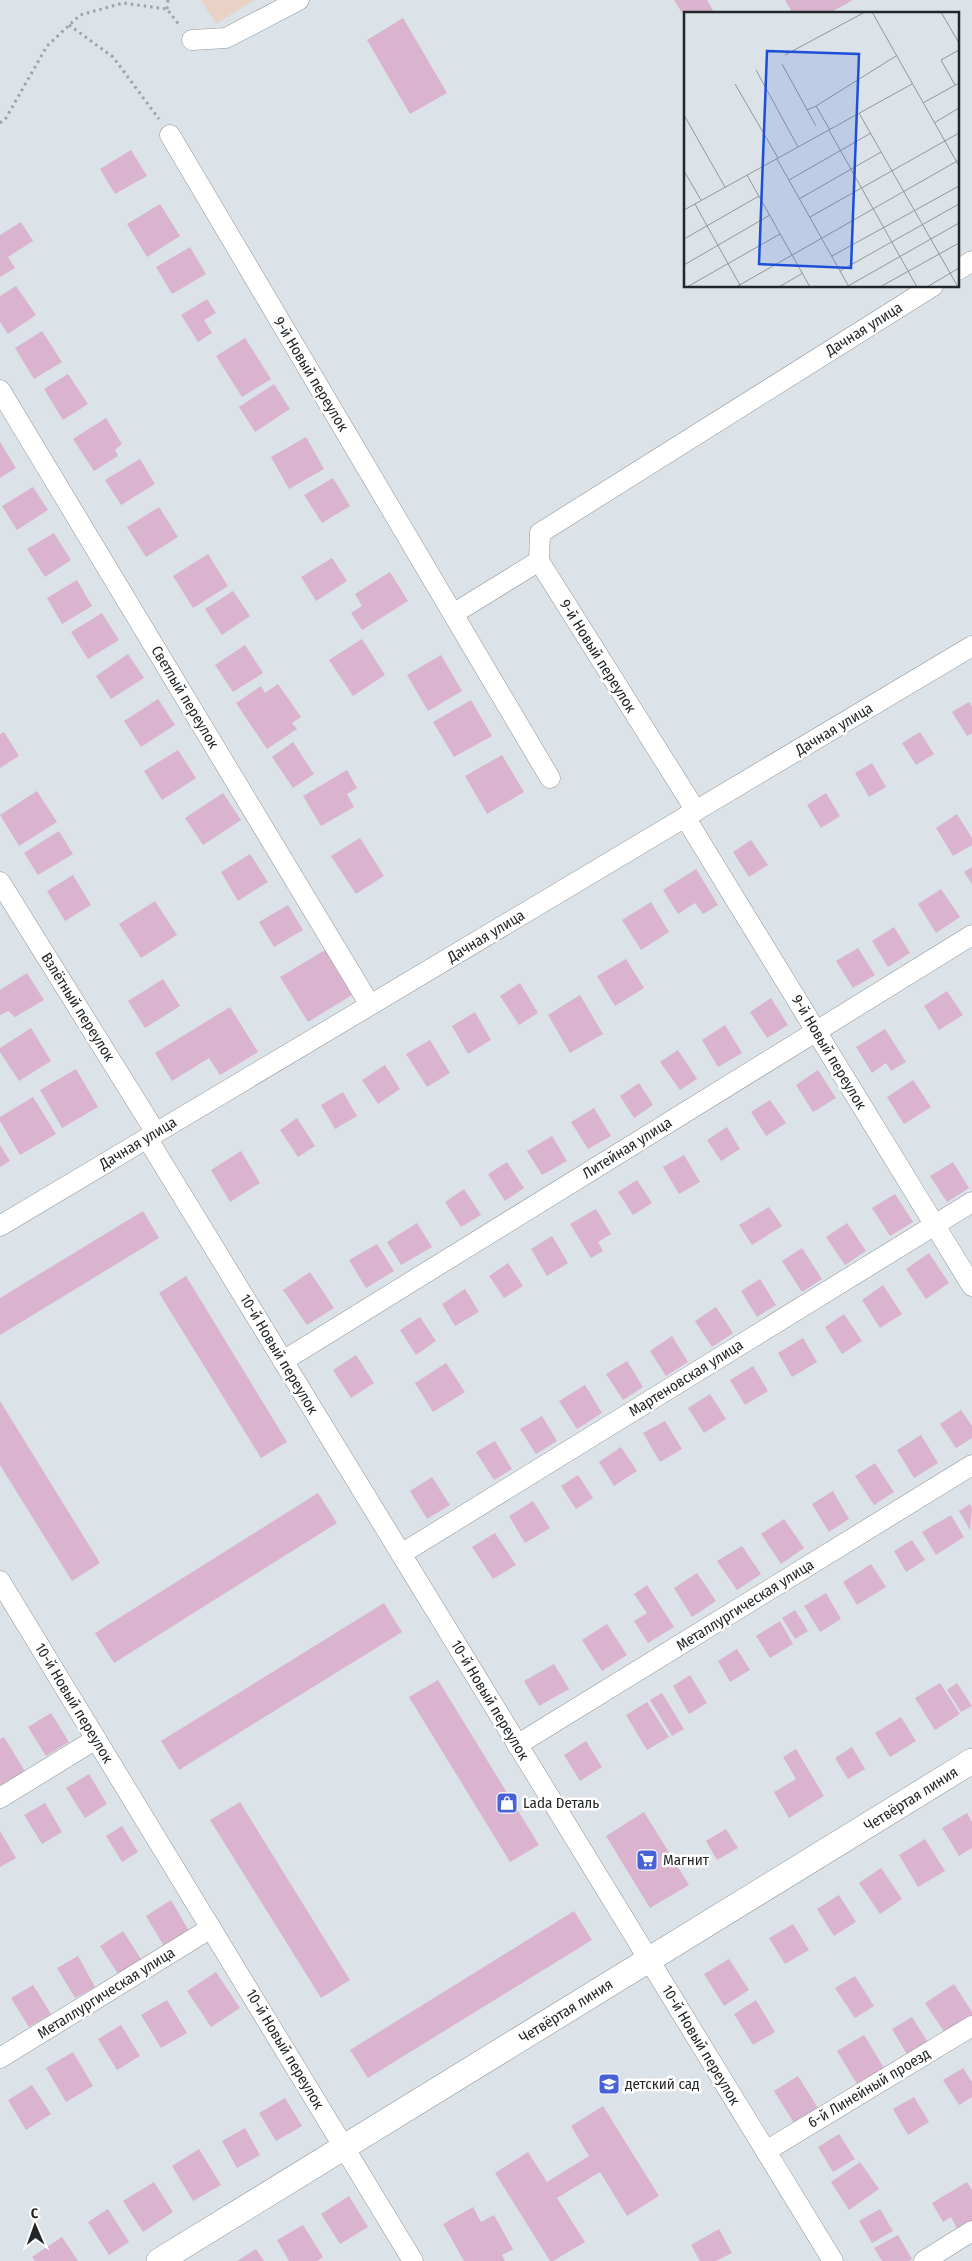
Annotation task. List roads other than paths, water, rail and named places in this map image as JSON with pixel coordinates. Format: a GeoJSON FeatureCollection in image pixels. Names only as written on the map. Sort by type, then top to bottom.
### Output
{"type":"FeatureCollection","features":[{"type":"Feature","properties":{"kind":"street"},"geometry":{"type":"LineString","coordinates":[[192,40],[226,38],[299,0]]}},
{"type":"Feature","properties":{"kind":"street","name":"9-й Новый переулок"},"geometry":{"type":"LineString","coordinates":[[170,135],[550,778]]}},
{"type":"Feature","properties":{"kind":"street"},"geometry":{"type":"LineString","coordinates":[[960,269],[972,261]]}},
{"type":"Feature","properties":{"kind":"street","name":"Дачная улица"},"geometry":{"type":"LineString","coordinates":[[539,561],[540,533],[929,288]]}},
{"type":"Feature","properties":{"kind":"street","name":"Светлый переулок"},"geometry":{"type":"LineString","coordinates":[[0,390],[370,1005]]}},
{"type":"Feature","properties":{"kind":"street"},"geometry":{"type":"LineString","coordinates":[[453,614],[539,561]]}},
{"type":"Feature","properties":{"kind":"street","name":"9-й Новый переулок"},"geometry":{"type":"LineString","coordinates":[[539,561],[690,814],[816,1031],[972,1286]]}},
{"type":"Feature","properties":{"kind":"street","name":"Дачная улица"},"geometry":{"type":"LineString","coordinates":[[0,1226],[972,646]]}},
{"type":"Feature","properties":{"kind":"street","name":"Взлётный переулок"},"geometry":{"type":"LineString","coordinates":[[0,882],[152,1136]]}},
{"type":"Feature","properties":{"kind":"street","name":"Литейная улица"},"geometry":{"type":"LineString","coordinates":[[283,1361],[972,935]]}},
{"type":"Feature","properties":{"kind":"street","name":"10-й Новый переулок"},"geometry":{"type":"LineString","coordinates":[[152,1136],[283,1361],[833,2261]]}},
{"type":"Feature","properties":{"kind":"street","name":"Мартеновская улица"},"geometry":{"type":"LineString","coordinates":[[401,1554],[972,1202]]}},
{"type":"Feature","properties":{"kind":"street","name":"Металлургическая улица"},"geometry":{"type":"LineString","coordinates":[[517,1745],[972,1465]]}},
{"type":"Feature","properties":{"kind":"street","name":"10-й Новый переулок"},"geometry":{"type":"LineString","coordinates":[[0,1581],[414,2261]]}},
{"type":"Feature","properties":{"kind":"street"},"geometry":{"type":"LineString","coordinates":[[0,1798],[96,1739]]}},
{"type":"Feature","properties":{"kind":"street","name":"Четвёртая линия"},"geometry":{"type":"LineString","coordinates":[[159,2261],[972,1761]]}},
{"type":"Feature","properties":{"kind":"street","name":"Металлургическая улица"},"geometry":{"type":"LineString","coordinates":[[0,2058],[211,1928]]}},
{"type":"Feature","properties":{"kind":"street","name":"6-й Линейный проезд"},"geometry":{"type":"LineString","coordinates":[[766,2151],[972,2026]]}},
{"type":"Feature","properties":{"kind":"street"},"geometry":{"type":"LineString","coordinates":[[924,2261],[972,2232]]}},
{"type":"Feature","properties":{"kind":"place","name":"Lada Dеталь"},"geometry":{"type":"Point","coordinates":[507,1803]}},
{"type":"Feature","properties":{"kind":"place","name":"Магнит"},"geometry":{"type":"Point","coordinates":[647,1860]}},
{"type":"Feature","properties":{"kind":"place","name":"детский сад"},"geometry":{"type":"Point","coordinates":[609,2084]}}]}
